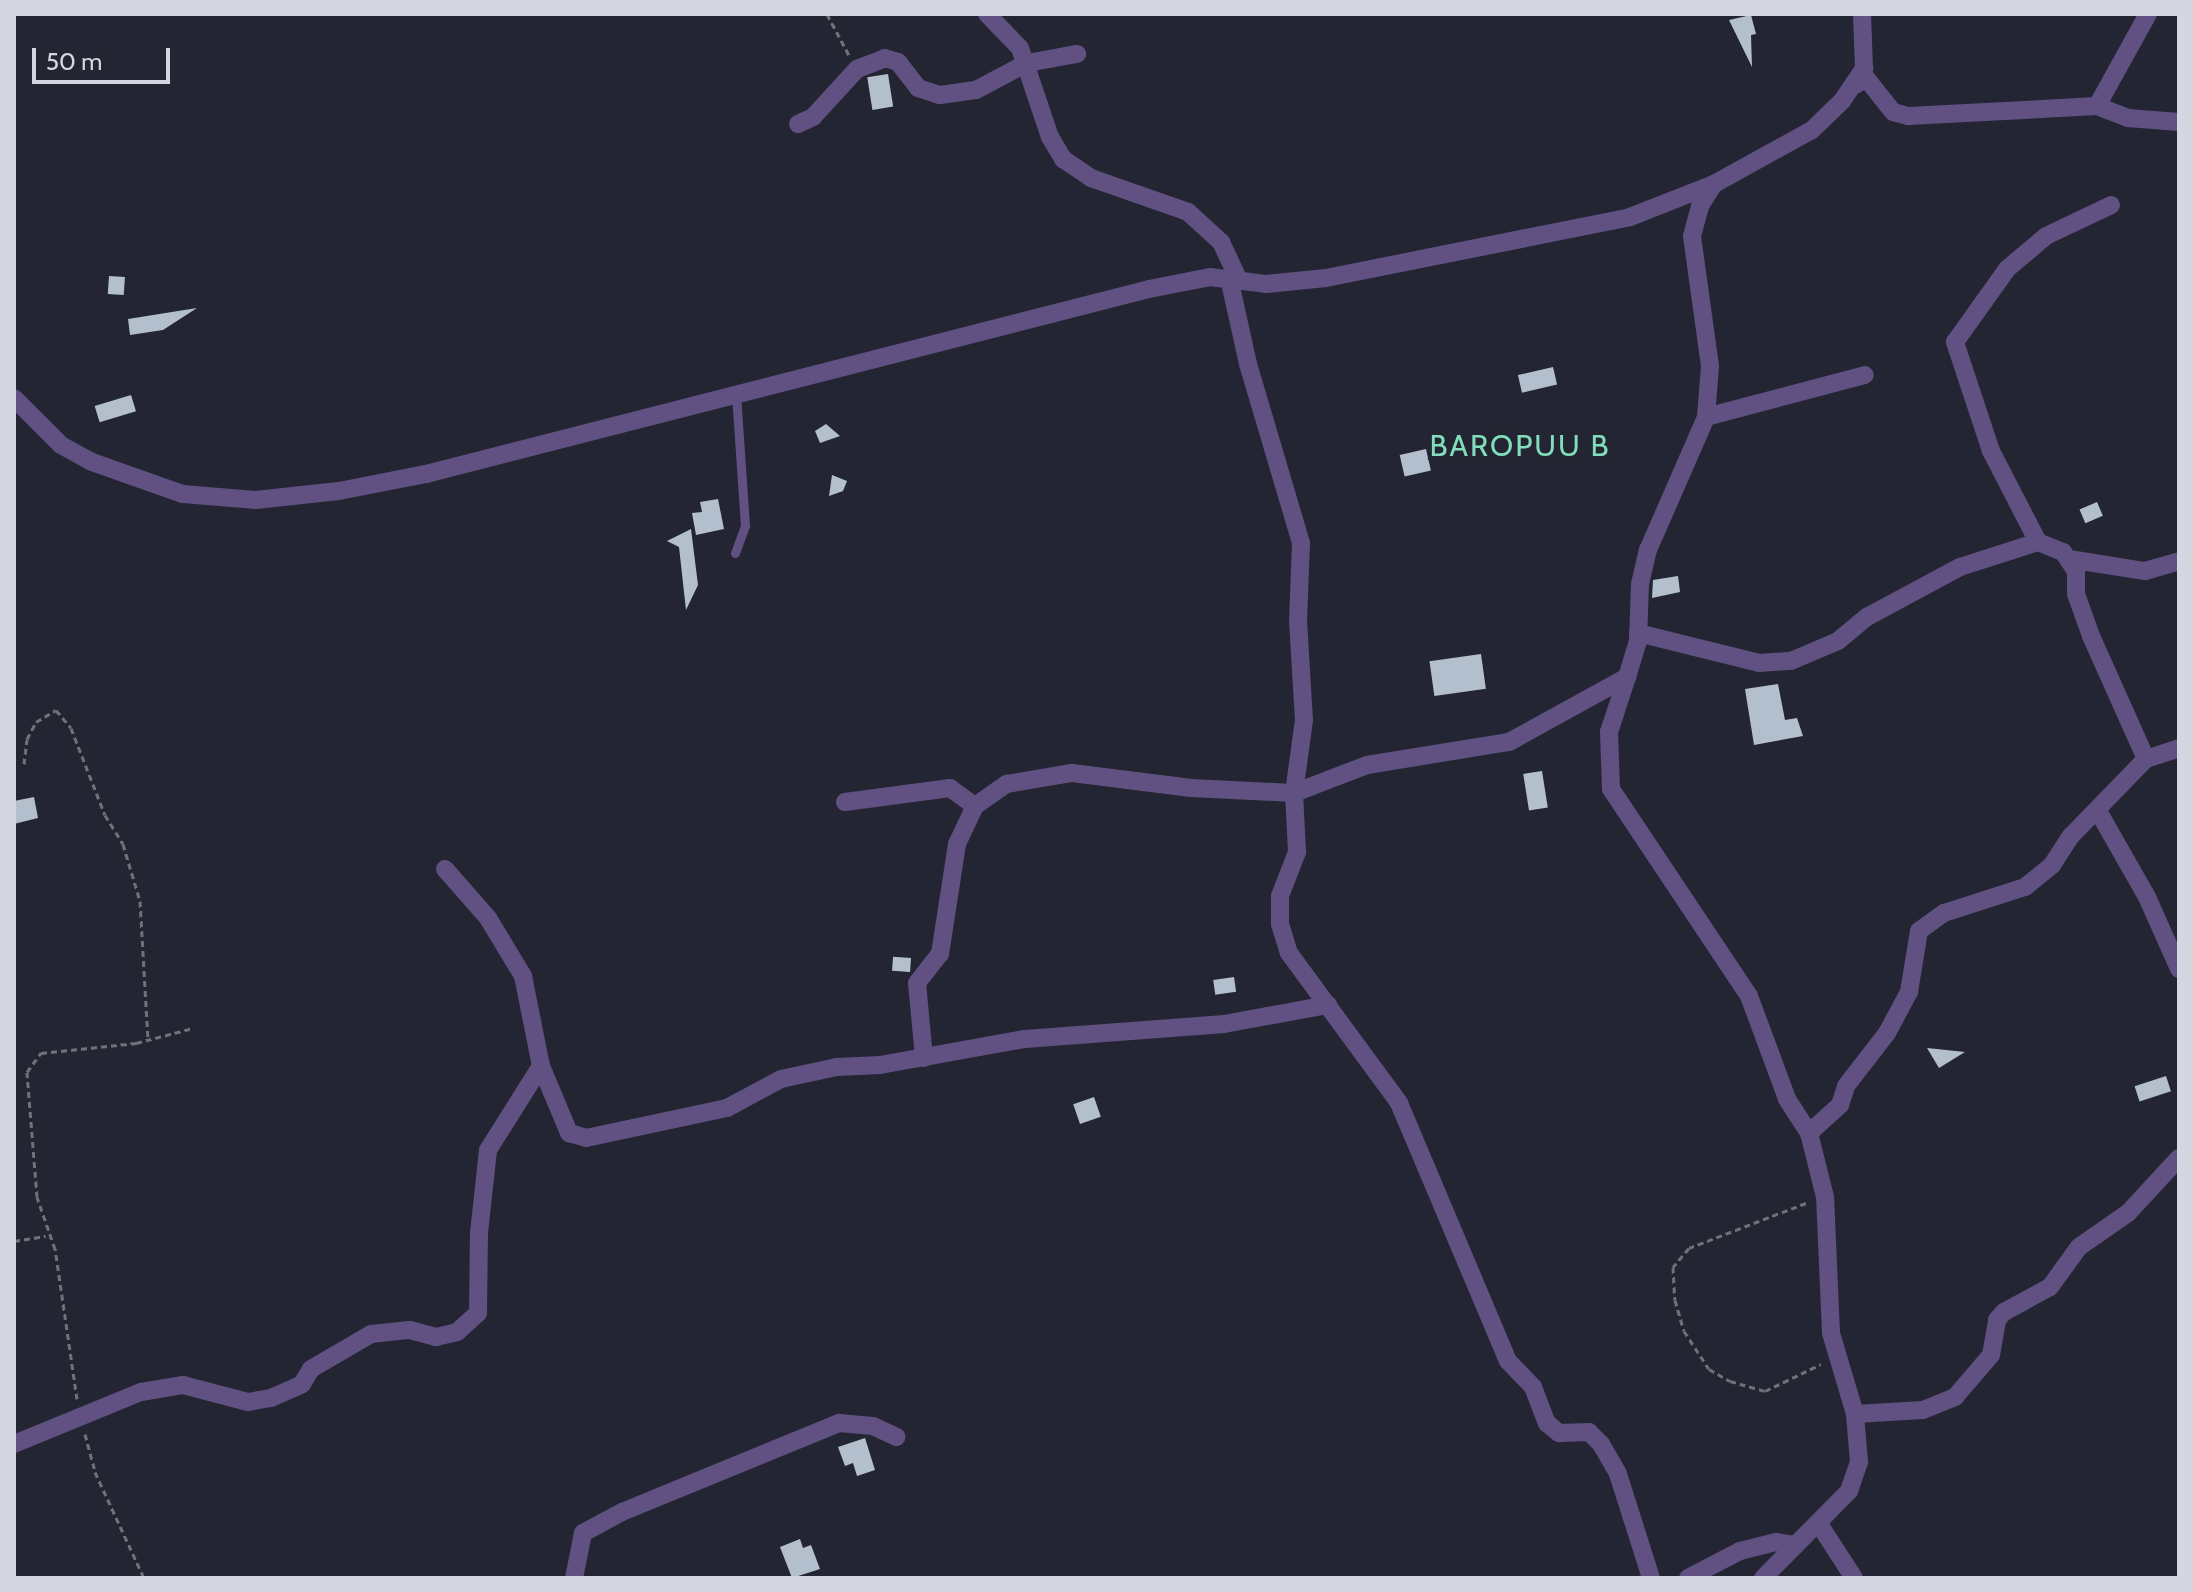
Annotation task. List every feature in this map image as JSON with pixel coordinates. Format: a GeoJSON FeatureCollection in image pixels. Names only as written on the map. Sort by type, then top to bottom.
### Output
{"type":"FeatureCollection","features":[{"type":"Feature","properties":{"kind":"street"},"geometry":{"type":"LineString","coordinates":[[987,14],[1020,48],[1050,137],[1063,159],[1091,178],[1188,212],[1221,242],[1233,277],[1248,364],[1301,543],[1298,620],[1304,720],[1294,793],[1297,852],[1280,896],[1280,924],[1289,953],[1399,1103],[1508,1361],[1533,1387],[1547,1423],[1559,1433],[1589,1432],[1601,1444],[1618,1474],[1651,1578]]}},
{"type":"Feature","properties":{"kind":"street"},"geometry":{"type":"LineString","coordinates":[[1855,85],[1864,68],[1862,14]]}},
{"type":"Feature","properties":{"kind":"street"},"geometry":{"type":"LineString","coordinates":[[2097,106],[2148,14]]}},
{"type":"Feature","properties":{"kind":"street"},"geometry":{"type":"LineString","coordinates":[[798,124],[813,117],[857,69],[885,58],[898,62],[918,88],[940,95],[976,90],[1027,63],[1077,54]]}},
{"type":"Feature","properties":{"kind":"street"},"geometry":{"type":"LineString","coordinates":[[14,398],[61,445],[92,462],[183,494],[256,500],[339,491],[426,474],[1149,289],[1233,277],[1266,284],[1326,278],[1585,231],[1714,184],[1812,130],[1855,85],[1866,78],[1893,112],[1908,116],[2097,106],[2128,118],[2179,122]]}},
{"type":"Feature","properties":{"kind":"street"},"geometry":{"type":"LineString","coordinates":[[1714,184],[1700,206],[1692,236],[1710,366],[1706,417],[1648,550],[1638,633],[1609,732],[1611,789],[1749,996],[1787,1099],[1809,1133],[1825,1197],[1826,1289],[1838,1357],[1855,1414],[1859,1462],[1849,1491],[1763,1578]]}},
{"type":"Feature","properties":{"kind":"street"},"geometry":{"type":"LineString","coordinates":[[2111,205],[2046,236],[2007,269],[1955,342],[1991,451],[2038,542],[2069,559],[2145,571],[2179,561]]}},
{"type":"Feature","properties":{"kind":"street"},"geometry":{"type":"LineString","coordinates":[[1706,417],[1865,375]]}},
{"type":"Feature","properties":{"kind":"street"},"geometry":{"type":"LineString","coordinates":[[1638,633],[1759,663],[1791,661],[1838,641],[1867,617],[1960,567],[2038,542]]}},
{"type":"Feature","properties":{"kind":"street"},"geometry":{"type":"LineString","coordinates":[[2069,559],[2091,636],[2146,759]]}},
{"type":"Feature","properties":{"kind":"street"},"geometry":{"type":"LineString","coordinates":[[924,1058],[917,983],[940,954],[957,844],[975,806],[1007,784],[1072,773],[1191,788],[1294,793],[1367,765],[1435,758],[1509,742],[1627,677]]}},
{"type":"Feature","properties":{"kind":"street"},"geometry":{"type":"LineString","coordinates":[[1809,1133],[1840,1105],[1846,1086],[1887,1033],[1909,992],[1919,931],[1944,913],[2025,887],[2146,759],[2179,748]]}},
{"type":"Feature","properties":{"kind":"street"},"geometry":{"type":"LineString","coordinates":[[845,802],[950,788],[975,806]]}},
{"type":"Feature","properties":{"kind":"street"},"geometry":{"type":"LineString","coordinates":[[2098,811],[2147,897],[2179,969]]}},
{"type":"Feature","properties":{"kind":"street"},"geometry":{"type":"LineString","coordinates":[[445,869],[488,918],[523,976],[541,1066],[569,1133],[586,1138],[727,1108],[781,1079],[924,1058],[1025,1039],[1165,1031],[1328,1005]]}},
{"type":"Feature","properties":{"kind":"street"},"geometry":{"type":"LineString","coordinates":[[14,1444],[81,1421],[141,1392],[183,1385],[248,1402],[271,1398],[302,1384],[311,1369],[371,1334],[410,1330],[436,1337],[470,1322],[478,1313],[479,1233],[488,1150],[541,1066]]}},
{"type":"Feature","properties":{"kind":"street"},"geometry":{"type":"LineString","coordinates":[[1855,1414],[1923,1410],[1955,1397],[1991,1355],[1997,1320],[2004,1312],[2050,1287],[2079,1247],[2128,1213],[2179,1158]]}},
{"type":"Feature","properties":{"kind":"street"},"geometry":{"type":"LineString","coordinates":[[574,1578],[583,1533],[622,1512],[839,1423],[873,1426],[897,1437]]}},
{"type":"Feature","properties":{"kind":"street"},"geometry":{"type":"LineString","coordinates":[[1819,1524],[1854,1578]]}},
{"type":"Feature","properties":{"kind":"street"},"geometry":{"type":"LineString","coordinates":[[1688,1578],[1740,1551],[1776,1542],[1796,1545]]}},
{"type":"Feature","properties":{"kind":"lane"},"geometry":{"type":"LineString","coordinates":[[735,553],[745,526],[736,394]]}},
{"type":"Feature","properties":{"kind":"path"},"geometry":{"type":"LineString","coordinates":[[827,14],[857,69]]}},
{"type":"Feature","properties":{"kind":"path"},"geometry":{"type":"LineString","coordinates":[[24,764],[27,739],[36,722],[56,710],[71,728],[105,815],[123,844],[140,901],[148,1038]]}},
{"type":"Feature","properties":{"kind":"path"},"geometry":{"type":"LineString","coordinates":[[144,1578],[95,1472],[81,1421],[55,1249],[46,1236],[37,1197],[27,1072],[34,1058],[193,1028]]}},
{"type":"Feature","properties":{"kind":"path"},"geometry":{"type":"LineString","coordinates":[[1825,1197],[1748,1221],[1689,1248],[1673,1267],[1675,1300],[1684,1331],[1709,1369],[1730,1381],[1765,1391],[1838,1357]]}},
{"type":"Feature","properties":{"kind":"path"},"geometry":{"type":"LineString","coordinates":[[14,1241],[46,1236]]}},
{"type":"Feature","properties":{"kind":"building"},"geometry":{"type":"Polygon","coordinates":[[[1751,15],[1756,34],[1751,35],[1752,67],[1729,20],[1751,15]]]}},
{"type":"Feature","properties":{"kind":"building"},"geometry":{"type":"Polygon","coordinates":[[[888,74],[893,107],[872,110],[867,77],[888,74]]]}},
{"type":"Feature","properties":{"kind":"building"},"geometry":{"type":"Polygon","coordinates":[[[109,276],[125,277],[124,295],[108,294],[109,276]]]}},
{"type":"Feature","properties":{"kind":"building"},"geometry":{"type":"Polygon","coordinates":[[[197,308],[163,330],[130,335],[128,319],[197,308]]]}},
{"type":"Feature","properties":{"kind":"building"},"geometry":{"type":"Polygon","coordinates":[[[1553,367],[1557,385],[1522,393],[1518,375],[1553,367]]]}},
{"type":"Feature","properties":{"kind":"building"},"geometry":{"type":"Polygon","coordinates":[[[131,395],[136,411],[100,422],[95,406],[131,395]]]}},
{"type":"Feature","properties":{"kind":"building"},"geometry":{"type":"Polygon","coordinates":[[[826,424],[840,436],[820,443],[815,431],[826,424]]]}},
{"type":"Feature","properties":{"kind":"building"},"geometry":{"type":"Polygon","coordinates":[[[1426,449],[1431,470],[1405,477],[1400,455],[1426,449]]]}},
{"type":"Feature","properties":{"kind":"building"},"geometry":{"type":"Polygon","coordinates":[[[832,475],[847,481],[843,491],[829,496],[832,475]]]}},
{"type":"Feature","properties":{"kind":"building"},"geometry":{"type":"Polygon","coordinates":[[[718,499],[724,529],[696,535],[692,513],[702,512],[700,502],[718,499]]]}},
{"type":"Feature","properties":{"kind":"building"},"geometry":{"type":"Polygon","coordinates":[[[2097,502],[2103,516],[2085,523],[2080,509],[2097,502]]]}},
{"type":"Feature","properties":{"kind":"building"},"geometry":{"type":"Polygon","coordinates":[[[691,529],[698,585],[686,610],[679,547],[667,541],[691,529]]]}},
{"type":"Feature","properties":{"kind":"building"},"geometry":{"type":"Polygon","coordinates":[[[1678,576],[1680,592],[1652,598],[1653,580],[1678,576]]]}},
{"type":"Feature","properties":{"kind":"building"},"geometry":{"type":"Polygon","coordinates":[[[1481,654],[1486,689],[1434,696],[1430,661],[1481,654]]]}},
{"type":"Feature","properties":{"kind":"building"},"geometry":{"type":"Polygon","coordinates":[[[1778,684],[1785,720],[1797,718],[1803,736],[1754,745],[1745,689],[1778,684]]]}},
{"type":"Feature","properties":{"kind":"building"},"geometry":{"type":"Polygon","coordinates":[[[1542,771],[1548,808],[1529,811],[1523,774],[1542,771]]]}},
{"type":"Feature","properties":{"kind":"building"},"geometry":{"type":"Polygon","coordinates":[[[34,797],[38,818],[14,824],[14,801],[34,797]]]}},
{"type":"Feature","properties":{"kind":"building"},"geometry":{"type":"Polygon","coordinates":[[[893,957],[911,958],[910,972],[892,971],[893,957]]]}},
{"type":"Feature","properties":{"kind":"building"},"geometry":{"type":"Polygon","coordinates":[[[1234,977],[1236,992],[1215,995],[1213,980],[1234,977]]]}},
{"type":"Feature","properties":{"kind":"building"},"geometry":{"type":"Polygon","coordinates":[[[1927,1048],[1965,1052],[1939,1068],[1927,1048]]]}},
{"type":"Feature","properties":{"kind":"building"},"geometry":{"type":"Polygon","coordinates":[[[2166,1076],[2171,1091],[2140,1101],[2135,1086],[2166,1076]]]}},
{"type":"Feature","properties":{"kind":"building"},"geometry":{"type":"Polygon","coordinates":[[[1094,1097],[1101,1117],[1080,1124],[1073,1104],[1094,1097]]]}},
{"type":"Feature","properties":{"kind":"building"},"geometry":{"type":"Polygon","coordinates":[[[865,1438],[875,1470],[857,1476],[853,1463],[845,1466],[838,1447],[865,1438]]]}},
{"type":"Feature","properties":{"kind":"building"},"geometry":{"type":"Polygon","coordinates":[[[800,1539],[803,1548],[811,1545],[820,1569],[792,1578],[780,1547],[800,1539]]]}},
{"type":"Feature","properties":{"kind":"district","name":"BAROPUU B"},"geometry":{"type":"Point","coordinates":[1520,446]}}]}
